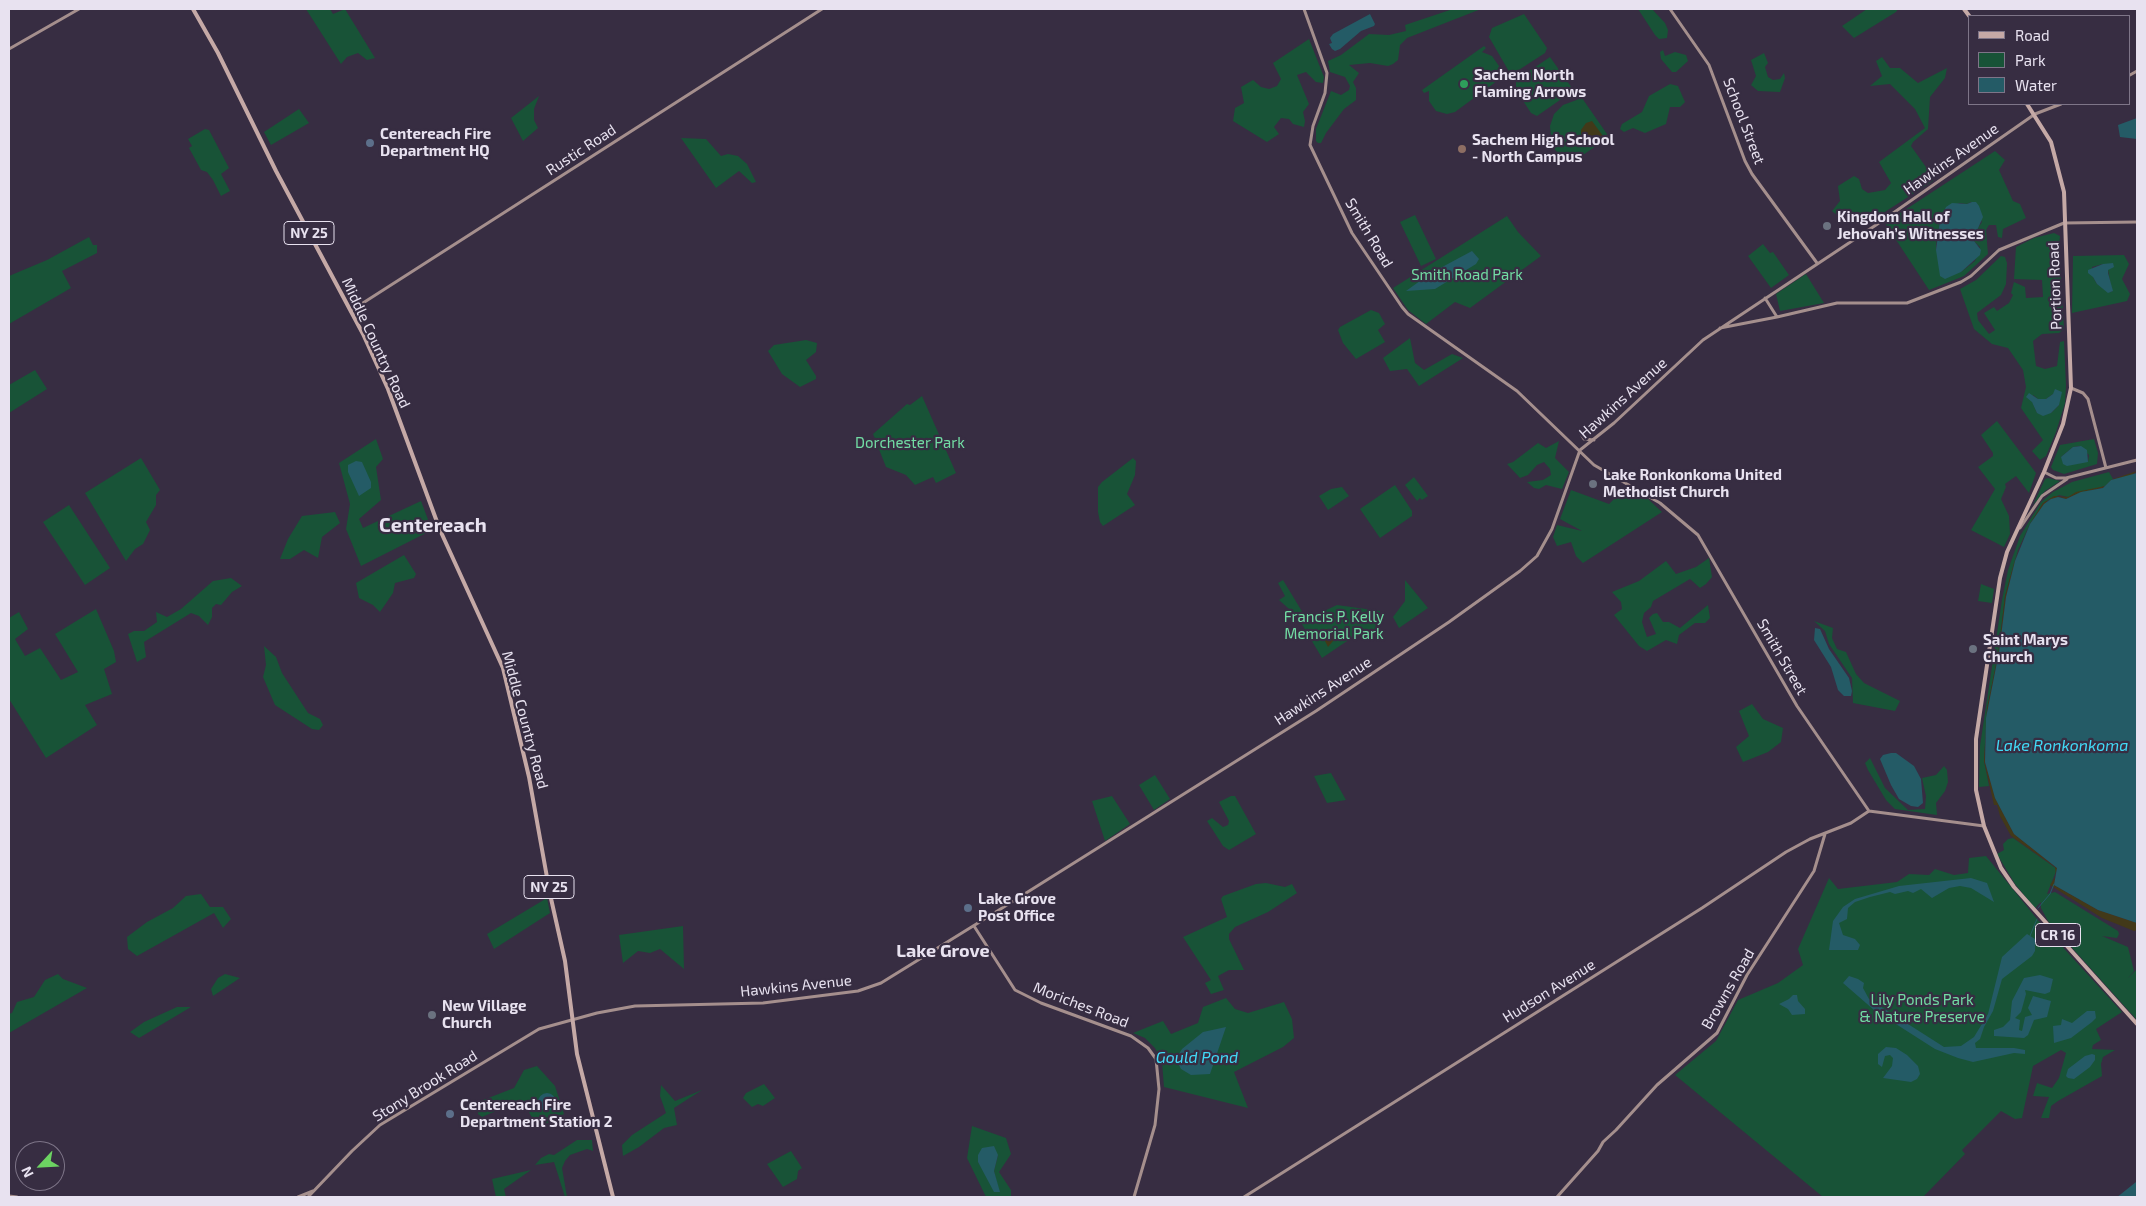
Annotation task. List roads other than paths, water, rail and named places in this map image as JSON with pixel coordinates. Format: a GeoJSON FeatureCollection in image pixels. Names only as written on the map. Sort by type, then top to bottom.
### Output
{"type":"FeatureCollection","features":[{"type":"Feature","properties":{"kind":"main road","name":"Middle Country Road"},"geometry":{"type":"LineString","coordinates":[[193,9],[218,53],[276,172],[352,310],[388,389],[440,530],[503,668],[529,777],[550,894],[565,961],[577,1054],[613,1197]]}},
{"type":"Feature","properties":{"kind":"main road","name":"Portion Road"},"geometry":{"type":"LineString","coordinates":[[2029,105],[2048,136],[2057,160],[2064,192],[2071,388],[2063,424],[2044,472]]}},
{"type":"Feature","properties":{"kind":"main road","name":"CR 16"},"geometry":{"type":"LineString","coordinates":[[2044,472],[2020,528],[2007,552],[2000,578],[1974,752],[1976,790],[1984,826],[2001,868],[2014,887],[2137,1024]]}},
{"type":"Feature","properties":{"kind":"street"},"geometry":{"type":"LineString","coordinates":[[9,49],[80,9]]}},
{"type":"Feature","properties":{"kind":"street","name":"Rustic Road"},"geometry":{"type":"LineString","coordinates":[[352,310],[822,9]]}},
{"type":"Feature","properties":{"kind":"street","name":"Smith Road"},"geometry":{"type":"LineString","coordinates":[[1304,9],[1327,73],[1326,94],[1313,126],[1310,145],[1352,233],[1408,314],[1517,391],[1580,450]]}},
{"type":"Feature","properties":{"kind":"street","name":"School Street"},"geometry":{"type":"LineString","coordinates":[[1670,9],[1709,65],[1745,161],[1752,174],[1817,263]]}},
{"type":"Feature","properties":{"kind":"street","name":"Hawkins Avenue"},"geometry":{"type":"LineString","coordinates":[[572,1021],[597,1013],[635,1006],[763,1003],[858,991],[881,983],[974,926],[1316,711],[1446,624],[1529,564],[1542,549],[1552,529],[1580,450],[1594,440],[1682,357],[1719,328],[2035,114],[2058,105]]}},
{"type":"Feature","properties":{"kind":"street"},"geometry":{"type":"LineString","coordinates":[[1719,328],[1837,303],[1907,303],[1961,282],[1971,276],[1999,250],[2064,223],[2137,222]]}},
{"type":"Feature","properties":{"kind":"street"},"geometry":{"type":"LineString","coordinates":[[1765,298],[1777,317]]}},
{"type":"Feature","properties":{"kind":"street"},"geometry":{"type":"LineString","coordinates":[[2071,388],[2083,393],[2088,399],[2106,468]]}},
{"type":"Feature","properties":{"kind":"street"},"geometry":{"type":"LineString","coordinates":[[1581,434],[1584,439],[1594,440]]}},
{"type":"Feature","properties":{"kind":"street","name":"Smith Street"},"geometry":{"type":"LineString","coordinates":[[1580,450],[1591,462],[1615,479],[1660,503],[1698,535],[1797,706],[1869,811]]}},
{"type":"Feature","properties":{"kind":"street"},"geometry":{"type":"LineString","coordinates":[[2044,472],[2056,478],[2073,476],[2137,460]]}},
{"type":"Feature","properties":{"kind":"street"},"geometry":{"type":"LineString","coordinates":[[2020,528],[2042,496],[2073,476]]}},
{"type":"Feature","properties":{"kind":"street"},"geometry":{"type":"LineString","coordinates":[[1869,811],[1984,826]]}},
{"type":"Feature","properties":{"kind":"street","name":"Hudson Avenue"},"geometry":{"type":"LineString","coordinates":[[1244,1197],[1702,908],[1786,852],[1810,839],[1851,822],[1869,811]]}},
{"type":"Feature","properties":{"kind":"street","name":"Browns Road"},"geometry":{"type":"LineString","coordinates":[[1558,1197],[1598,1151],[1603,1142],[1657,1084],[1717,1033],[1747,975],[1814,871],[1825,834]]}},
{"type":"Feature","properties":{"kind":"street","name":"Moriches Road"},"geometry":{"type":"LineString","coordinates":[[974,926],[1004,976],[1019,993],[1131,1036],[1148,1048],[1156,1059],[1159,1089],[1155,1125],[1134,1197]]}},
{"type":"Feature","properties":{"kind":"street","name":"Stony Brook Road"},"geometry":{"type":"LineString","coordinates":[[308,1197],[380,1125],[539,1029],[572,1021]]}},
{"type":"Feature","properties":{"kind":"street"},"geometry":{"type":"LineString","coordinates":[[298,1197],[314,1191]]}},
{"type":"Feature","properties":{"kind":"street"},"geometry":{"type":"LineString","coordinates":[[9,1196],[17,1197]]}},
{"type":"Feature","properties":{"kind":"water"},"geometry":{"type":"Polygon","coordinates":[[[1370,14],[1375,24],[1374,26],[1361,31],[1340,49],[1335,51],[1332,49],[1329,44],[1332,43],[1330,38],[1333,34],[1370,14]]]}},
{"type":"Feature","properties":{"kind":"water"},"geometry":{"type":"Polygon","coordinates":[[[2137,118],[2137,139],[2120,137],[2118,125],[2137,118]]]}},
{"type":"Feature","properties":{"kind":"water"},"geometry":{"type":"Polygon","coordinates":[[[1976,202],[1979,206],[1983,217],[1974,241],[1981,250],[1980,255],[1961,272],[1945,279],[1940,276],[1936,250],[1940,220],[1946,207],[1952,203],[1967,204],[1976,202]]]}},
{"type":"Feature","properties":{"kind":"water"},"geometry":{"type":"Polygon","coordinates":[[[1472,251],[1479,259],[1476,264],[1435,289],[1406,291],[1431,273],[1472,251]]]}},
{"type":"Feature","properties":{"kind":"water"},"geometry":{"type":"Polygon","coordinates":[[[2113,263],[2114,267],[2108,270],[2108,273],[2113,291],[2108,293],[2097,284],[2088,273],[2088,270],[2103,264],[2113,263]]]}},
{"type":"Feature","properties":{"kind":"water"},"geometry":{"type":"Polygon","coordinates":[[[2055,389],[2062,392],[2059,405],[2051,413],[2043,416],[2037,413],[2032,402],[2026,397],[2029,393],[2038,399],[2046,399],[2053,394],[2055,389]]]}},
{"type":"Feature","properties":{"kind":"water"},"geometry":{"type":"Polygon","coordinates":[[[2081,446],[2087,450],[2088,462],[2067,466],[2063,464],[2061,457],[2073,447],[2081,446]]]}},
{"type":"Feature","properties":{"kind":"water"},"geometry":{"type":"Polygon","coordinates":[[[356,461],[362,462],[371,482],[371,488],[359,496],[348,472],[348,465],[356,461]]]}},
{"type":"Feature","properties":{"kind":"water","name":"Lake Ronkonkoma"},"geometry":{"type":"Polygon","coordinates":[[[2137,473],[2137,923],[2098,910],[2054,885],[2057,868],[2014,834],[1995,798],[1985,762],[1986,718],[1999,652],[2006,597],[2015,561],[2030,524],[2044,504],[2051,499],[2058,497],[2066,499],[2081,492],[2103,488],[2111,480],[2137,473]]]}},
{"type":"Feature","properties":{"kind":"water"},"geometry":{"type":"Polygon","coordinates":[[[1815,628],[1820,629],[1829,649],[1849,678],[1852,691],[1851,696],[1844,696],[1838,690],[1831,667],[1814,640],[1815,628]]]}},
{"type":"Feature","properties":{"kind":"water"},"geometry":{"type":"Polygon","coordinates":[[[1896,753],[1914,766],[1921,779],[1923,803],[1918,807],[1911,806],[1899,799],[1891,785],[1880,759],[1883,755],[1896,753]]]}},
{"type":"Feature","properties":{"kind":"water"},"geometry":{"type":"Polygon","coordinates":[[[1971,878],[1987,883],[1994,902],[1971,888],[1960,886],[1949,888],[1932,898],[1921,889],[1913,893],[1908,891],[1895,894],[1890,892],[1870,897],[1855,902],[1848,908],[1847,919],[1839,923],[1843,935],[1855,939],[1860,945],[1858,950],[1829,950],[1833,921],[1843,907],[1855,899],[1899,886],[1971,878]]]}},
{"type":"Feature","properties":{"kind":"water"},"geometry":{"type":"Polygon","coordinates":[[[2027,934],[2035,939],[2035,951],[2032,956],[2002,979],[1993,1011],[1980,1039],[1975,1043],[1976,1048],[2014,1048],[2025,1050],[2025,1054],[2014,1053],[1973,1062],[1958,1058],[1935,1049],[1874,1010],[1843,983],[1849,976],[1858,979],[1864,983],[1863,988],[1869,999],[1944,1047],[1961,1046],[1974,1037],[1988,1014],[2002,957],[2027,934]]]}},
{"type":"Feature","properties":{"kind":"water"},"geometry":{"type":"Polygon","coordinates":[[[2040,975],[2053,979],[2050,992],[2045,994],[2025,990],[2026,994],[2021,1012],[2015,1018],[2020,1020],[2019,1030],[2022,1031],[2025,1017],[2032,1015],[2028,1008],[2033,996],[2051,1001],[2047,1017],[2034,1020],[2028,1035],[2024,1038],[1994,1036],[1994,1030],[2003,1027],[2010,1020],[2012,1001],[2024,978],[2040,975]]]}},
{"type":"Feature","properties":{"kind":"water"},"geometry":{"type":"Polygon","coordinates":[[[1793,995],[1797,995],[1798,1001],[1805,1009],[1805,1014],[1792,1015],[1788,1009],[1779,1004],[1793,995]]]}},
{"type":"Feature","properties":{"kind":"water"},"geometry":{"type":"Polygon","coordinates":[[[2087,1011],[2095,1011],[2096,1018],[2071,1038],[2054,1043],[2053,1026],[2061,1025],[2062,1019],[2072,1023],[2087,1011]]]}},
{"type":"Feature","properties":{"kind":"water","name":"Gould Pond"},"geometry":{"type":"Polygon","coordinates":[[[1226,1027],[1210,1074],[1191,1075],[1181,1069],[1176,1059],[1182,1049],[1203,1032],[1226,1027]]]}},
{"type":"Feature","properties":{"kind":"water"},"geometry":{"type":"Polygon","coordinates":[[[1886,1047],[1896,1048],[1907,1055],[1918,1066],[1920,1074],[1917,1079],[1911,1082],[1883,1078],[1892,1066],[1893,1058],[1890,1055],[1885,1056],[1882,1067],[1878,1064],[1878,1054],[1886,1047]]]}},
{"type":"Feature","properties":{"kind":"water"},"geometry":{"type":"Polygon","coordinates":[[[2095,1055],[2095,1060],[2090,1067],[2074,1079],[2066,1076],[2068,1069],[2085,1056],[2095,1055]]]}},
{"type":"Feature","properties":{"kind":"water"},"geometry":{"type":"Polygon","coordinates":[[[547,1093],[553,1096],[556,1102],[553,1108],[547,1111],[541,1108],[538,1102],[541,1096],[547,1093]]]}},
{"type":"Feature","properties":{"kind":"water"},"geometry":{"type":"Polygon","coordinates":[[[994,1146],[998,1155],[994,1171],[1000,1192],[994,1192],[978,1162],[978,1155],[982,1148],[994,1146]]]}},
{"type":"Feature","properties":{"kind":"water"},"geometry":{"type":"Polygon","coordinates":[[[2136,1182],[2137,1197],[2117,1197],[2121,1194],[2136,1182]]]}},
{"type":"Feature","properties":{"kind":"waterway"},"geometry":{"type":"LineString","coordinates":[[2038,908],[2050,894],[2054,884]]}},
{"type":"Feature","properties":{"kind":"waterway"},"geometry":{"type":"LineString","coordinates":[[2030,936],[2037,919]]}},
{"type":"Feature","properties":{"kind":"place","name":"Sachem North Flaming Arrows"},"geometry":{"type":"Point","coordinates":[1464,84]}},
{"type":"Feature","properties":{"kind":"place","name":"Centereach Fire Department HQ"},"geometry":{"type":"Point","coordinates":[370,143]}},
{"type":"Feature","properties":{"kind":"place","name":"Sachem High School - North Campus"},"geometry":{"type":"Point","coordinates":[1462,149]}},
{"type":"Feature","properties":{"kind":"place","name":"Kingdom Hall of Jehovah’s Witnesses"},"geometry":{"type":"Point","coordinates":[1827,226]}},
{"type":"Feature","properties":{"kind":"place","name":"Lake Ronkonkoma United Methodist Church"},"geometry":{"type":"Point","coordinates":[1593,484]}},
{"type":"Feature","properties":{"kind":"place","name":"Saint Marys Church"},"geometry":{"type":"Point","coordinates":[1973,649]}},
{"type":"Feature","properties":{"kind":"place","name":"Lake Grove Post Office"},"geometry":{"type":"Point","coordinates":[968,908]}},
{"type":"Feature","properties":{"kind":"place","name":"New Village Church"},"geometry":{"type":"Point","coordinates":[432,1015]}},
{"type":"Feature","properties":{"kind":"place","name":"Centereach Fire Department Station 2"},"geometry":{"type":"Point","coordinates":[450,1114]}},
{"type":"Feature","properties":{"kind":"district","name":"Centereach"},"geometry":{"type":"Point","coordinates":[433,525]}},
{"type":"Feature","properties":{"kind":"district","name":"Lake Grove"},"geometry":{"type":"Point","coordinates":[943,951]}},
{"type":"Feature","properties":{"kind":"park label","name":"Smith Road Park"},"geometry":{"type":"Point","coordinates":[1467,275]}},
{"type":"Feature","properties":{"kind":"park label","name":"Dorchester Park"},"geometry":{"type":"Point","coordinates":[910,443]}},
{"type":"Feature","properties":{"kind":"park label","name":"Francis P. Kelly Memorial Park"},"geometry":{"type":"Point","coordinates":[1334,626]}},
{"type":"Feature","properties":{"kind":"park label","name":"Lily Ponds Park & Nature Preserve"},"geometry":{"type":"Point","coordinates":[1922,1008]}}]}
